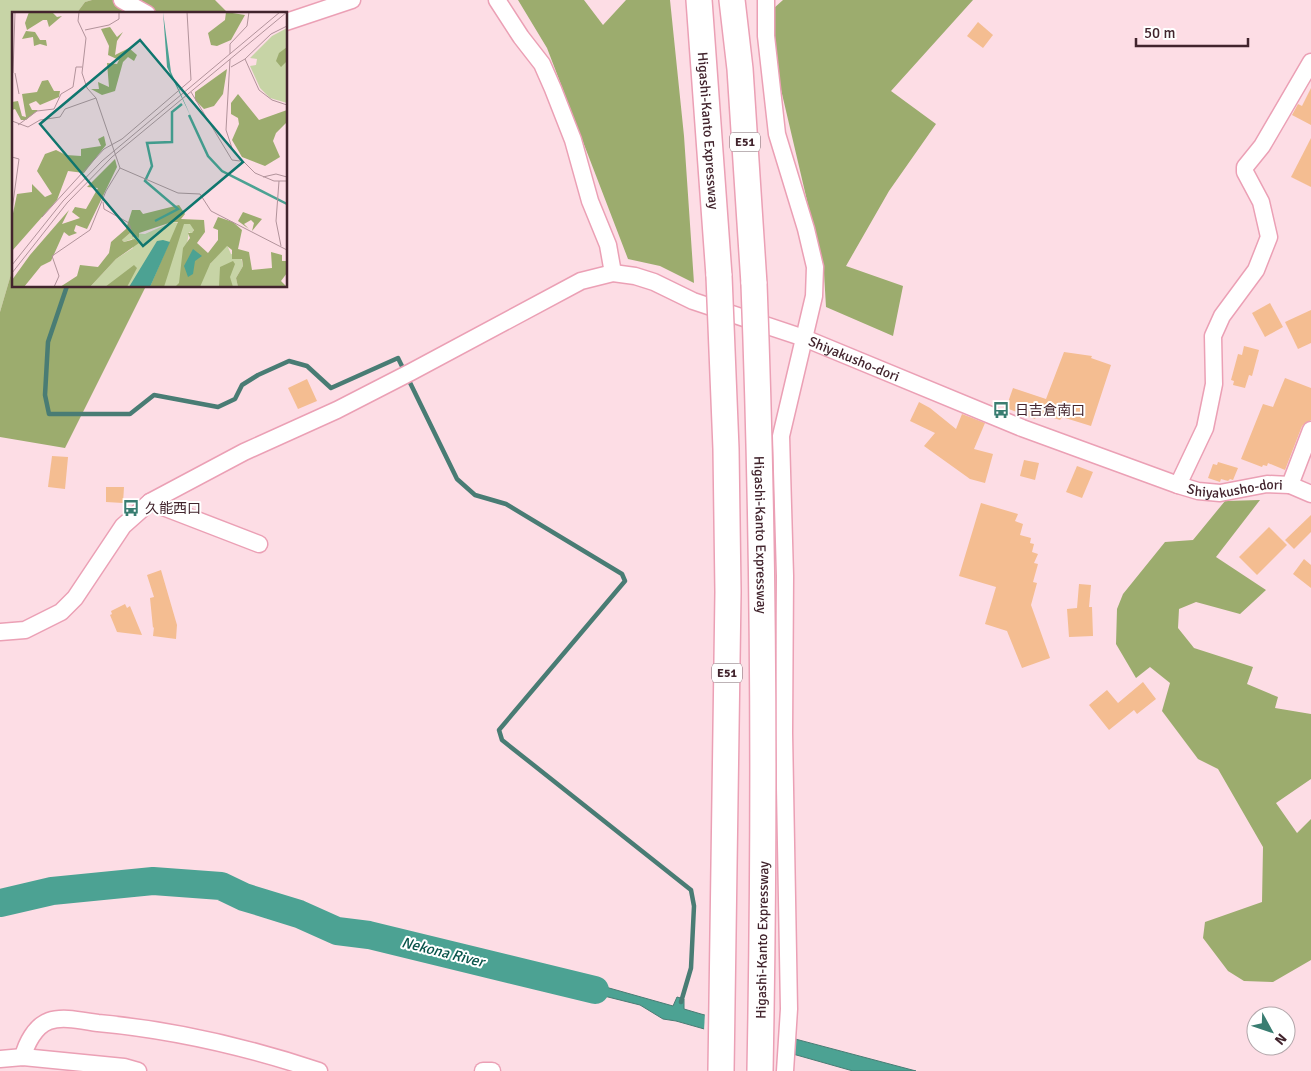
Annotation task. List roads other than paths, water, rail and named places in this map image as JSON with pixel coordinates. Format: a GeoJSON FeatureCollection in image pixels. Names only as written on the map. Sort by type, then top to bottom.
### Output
{"type":"FeatureCollection","features":[{"type":"Feature","properties":{"kind":"highway","name":"Higashi-Kanto Expressway"},"geometry":{"type":"LineString","coordinates":[[699,0],[719,276],[726,449],[728,592],[721,1071]]}},
{"type":"Feature","properties":{"kind":"highway","name":"Higashi-Kanto Expressway"},"geometry":{"type":"LineString","coordinates":[[732,0],[741,79],[754,284],[761,453],[763,915],[760,1071]]}},
{"type":"Feature","properties":{"kind":"street"},"geometry":{"type":"LineString","coordinates":[[122,0],[143,12]]}},
{"type":"Feature","properties":{"kind":"street"},"geometry":{"type":"LineString","coordinates":[[288,21],[352,0]]}},
{"type":"Feature","properties":{"kind":"street"},"geometry":{"type":"LineString","coordinates":[[497,0],[542,64],[574,140],[590,201],[608,245],[613,273]]}},
{"type":"Feature","properties":{"kind":"street"},"geometry":{"type":"LineString","coordinates":[[766,0],[766,36],[776,134],[806,229],[815,267],[814,296],[781,436],[785,576],[784,733],[789,1018],[785,1071]]}},
{"type":"Feature","properties":{"kind":"street"},"geometry":{"type":"LineString","coordinates":[[1178,485],[1205,428],[1214,384],[1213,336],[1222,316],[1256,270],[1269,237],[1261,202],[1245,172],[1246,167],[1262,146],[1311,62]]}},
{"type":"Feature","properties":{"kind":"street","name":"Shiyakusho-dori"},"geometry":{"type":"LineString","coordinates":[[0,632],[25,630],[61,612],[75,598],[123,526],[150,502],[244,452],[336,410],[405,375],[582,281],[613,273],[635,276],[654,282],[693,301],[804,338],[1022,428],[1178,485],[1198,491],[1220,493],[1266,484],[1290,486],[1311,494]]}},
{"type":"Feature","properties":{"kind":"street"},"geometry":{"type":"LineString","coordinates":[[1290,486],[1311,430]]}},
{"type":"Feature","properties":{"kind":"street"},"geometry":{"type":"LineString","coordinates":[[150,502],[259,544]]}},
{"type":"Feature","properties":{"kind":"street"},"geometry":{"type":"LineString","coordinates":[[23,1057],[31,1036],[47,1022],[70,1020],[142,1027],[195,1037],[257,1051],[319,1071]]}},
{"type":"Feature","properties":{"kind":"street"},"geometry":{"type":"LineString","coordinates":[[0,1059],[23,1057],[124,1067],[138,1071]]}},
{"type":"Feature","properties":{"kind":"street"},"geometry":{"type":"LineString","coordinates":[[483,1071],[492,1071]]}},
{"type":"Feature","properties":{"kind":"waterway"},"geometry":{"type":"LineString","coordinates":[[66,288],[48,342],[45,395],[49,414],[130,414],[154,395],[218,407],[235,399],[242,385],[258,375],[289,361],[307,366],[331,388],[398,358],[457,479],[475,495],[506,504],[622,574],[625,581],[499,730],[502,740],[691,890],[694,906],[691,968],[681,1002]]}},
{"type":"Feature","properties":{"kind":"waterway","name":"Nekona River"},"geometry":{"type":"LineString","coordinates":[[0,903],[52,891],[153,881],[221,886],[244,897],[299,914],[337,931],[369,935],[595,990]]}},
{"type":"Feature","properties":{"kind":"place","name":"日吉倉南口"},"geometry":{"type":"Point","coordinates":[1001,410]}},
{"type":"Feature","properties":{"kind":"place","name":"久能西口"},"geometry":{"type":"Point","coordinates":[131,508]}}]}
